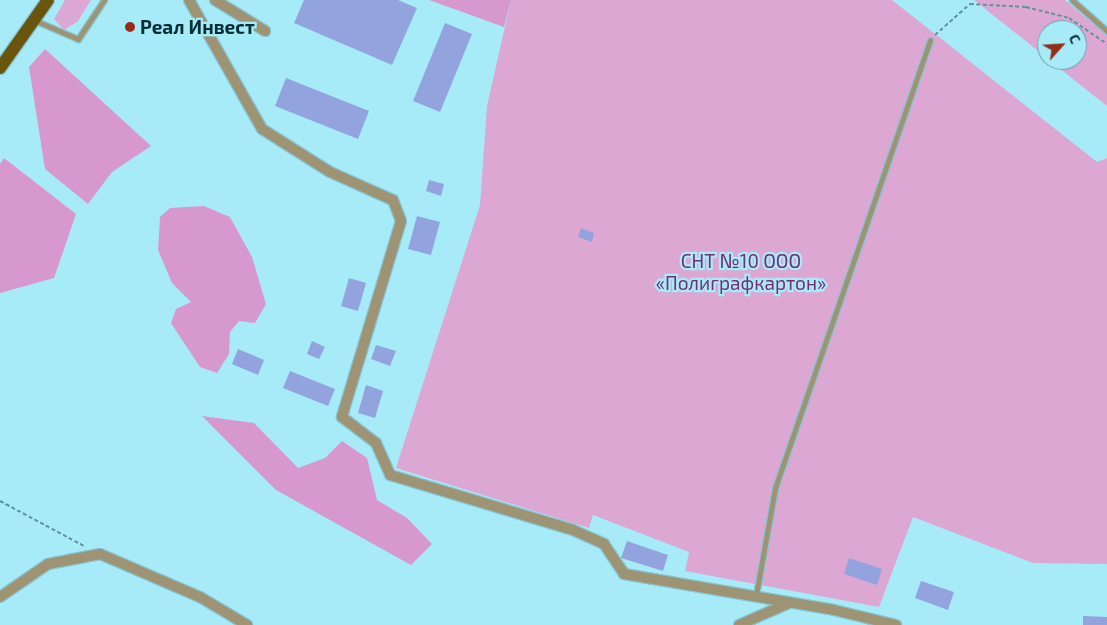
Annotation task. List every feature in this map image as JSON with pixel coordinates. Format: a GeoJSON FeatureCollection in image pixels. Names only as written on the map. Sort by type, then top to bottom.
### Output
{"type":"FeatureCollection","features":[{"type":"Feature","properties":{"kind":"main road"},"geometry":{"type":"LineString","coordinates":[[0,68],[48,0]]}},
{"type":"Feature","properties":{"kind":"street"},"geometry":{"type":"LineString","coordinates":[[189,0],[262,129],[330,172],[393,200],[401,221],[342,418],[376,443],[390,475],[573,530],[604,544],[624,574],[756,595],[789,603],[834,610],[896,625]]}},
{"type":"Feature","properties":{"kind":"street"},"geometry":{"type":"LineString","coordinates":[[215,0],[264,31]]}},
{"type":"Feature","properties":{"kind":"street"},"geometry":{"type":"LineString","coordinates":[[0,597],[48,564],[100,554],[200,597],[247,625]]}},
{"type":"Feature","properties":{"kind":"street"},"geometry":{"type":"LineString","coordinates":[[739,625],[789,603]]}},
{"type":"Feature","properties":{"kind":"lane"},"geometry":{"type":"LineString","coordinates":[[34,20],[78,39],[104,0]]}},
{"type":"Feature","properties":{"kind":"lane"},"geometry":{"type":"LineString","coordinates":[[1072,0],[1107,31]]}},
{"type":"Feature","properties":{"kind":"lane"},"geometry":{"type":"LineString","coordinates":[[756,595],[775,488],[930,40]]}},
{"type":"Feature","properties":{"kind":"path"},"geometry":{"type":"LineString","coordinates":[[930,40],[970,4],[1026,7],[1068,18],[1107,44]]}},
{"type":"Feature","properties":{"kind":"path"},"geometry":{"type":"LineString","coordinates":[[0,501],[100,554]]}},
{"type":"Feature","properties":{"kind":"green space"},"geometry":{"type":"Polygon","coordinates":[[[65,0],[91,0],[78,21],[64,30],[54,19],[65,0]]]}},
{"type":"Feature","properties":{"kind":"green space","name":"СНТ №10 ООО «Полиграфкартон»"},"geometry":{"type":"Polygon","coordinates":[[[511,0],[892,0],[1097,162],[1107,158],[1107,564],[1033,563],[913,517],[879,607],[685,571],[689,552],[593,515],[589,528],[396,468],[480,205],[487,106],[511,0]]]}},
{"type":"Feature","properties":{"kind":"green space"},"geometry":{"type":"Polygon","coordinates":[[[974,0],[1065,0],[1107,36],[1107,106],[1062,70],[1087,70],[1087,20],[1037,20],[1037,50],[974,0]]]}},
{"type":"Feature","properties":{"kind":"shaded area"},"geometry":{"type":"Polygon","coordinates":[[[429,0],[511,0],[504,27],[429,0]]]}},
{"type":"Feature","properties":{"kind":"shaded area"},"geometry":{"type":"Polygon","coordinates":[[[45,49],[151,146],[112,172],[88,204],[45,169],[29,67],[45,49]]]}},
{"type":"Feature","properties":{"kind":"shaded area"},"geometry":{"type":"Polygon","coordinates":[[[4,158],[76,214],[54,278],[0,293],[0,164],[4,158]]]}},
{"type":"Feature","properties":{"kind":"shaded area"},"geometry":{"type":"Polygon","coordinates":[[[204,206],[230,217],[252,257],[266,304],[255,323],[239,321],[230,332],[229,354],[217,373],[200,367],[171,323],[176,309],[191,302],[172,283],[158,250],[160,217],[170,208],[204,206]]]}},
{"type":"Feature","properties":{"kind":"shaded area"},"geometry":{"type":"Polygon","coordinates":[[[202,416],[254,423],[298,468],[325,458],[342,441],[367,458],[377,500],[407,518],[432,544],[411,565],[276,490],[202,416]]]}},
{"type":"Feature","properties":{"kind":"building"},"geometry":{"type":"Polygon","coordinates":[[[304,0],[398,0],[417,8],[392,65],[294,23],[304,0]]]}},
{"type":"Feature","properties":{"kind":"building"},"geometry":{"type":"Polygon","coordinates":[[[445,23],[472,34],[440,112],[413,101],[445,23]]]}},
{"type":"Feature","properties":{"kind":"building"},"geometry":{"type":"Polygon","coordinates":[[[286,78],[369,111],[358,139],[275,106],[286,78]]]}},
{"type":"Feature","properties":{"kind":"building"},"geometry":{"type":"Polygon","coordinates":[[[429,180],[444,184],[441,196],[426,191],[429,180]]]}},
{"type":"Feature","properties":{"kind":"building"},"geometry":{"type":"Polygon","coordinates":[[[417,216],[440,222],[431,255],[408,249],[417,216]]]}},
{"type":"Feature","properties":{"kind":"building"},"geometry":{"type":"Polygon","coordinates":[[[581,228],[594,233],[592,242],[578,237],[581,228]]]}},
{"type":"Feature","properties":{"kind":"building"},"geometry":{"type":"Polygon","coordinates":[[[349,278],[366,283],[358,311],[341,306],[349,278]]]}},
{"type":"Feature","properties":{"kind":"building"},"geometry":{"type":"Polygon","coordinates":[[[312,341],[325,347],[319,359],[307,354],[312,341]]]}},
{"type":"Feature","properties":{"kind":"building"},"geometry":{"type":"Polygon","coordinates":[[[376,345],[396,351],[390,366],[371,359],[376,345]]]}},
{"type":"Feature","properties":{"kind":"building"},"geometry":{"type":"Polygon","coordinates":[[[238,349],[264,360],[258,375],[232,364],[238,349]]]}},
{"type":"Feature","properties":{"kind":"building"},"geometry":{"type":"Polygon","coordinates":[[[290,371],[335,389],[328,406],[283,388],[290,371]]]}},
{"type":"Feature","properties":{"kind":"building"},"geometry":{"type":"Polygon","coordinates":[[[366,385],[383,391],[375,418],[358,413],[366,385]]]}},
{"type":"Feature","properties":{"kind":"building"},"geometry":{"type":"Polygon","coordinates":[[[627,541],[668,555],[663,571],[621,558],[627,541]]]}},
{"type":"Feature","properties":{"kind":"building"},"geometry":{"type":"Polygon","coordinates":[[[849,558],[882,569],[877,585],[844,574],[849,558]]]}},
{"type":"Feature","properties":{"kind":"building"},"geometry":{"type":"Polygon","coordinates":[[[921,581],[954,592],[948,610],[915,598],[921,581]]]}},
{"type":"Feature","properties":{"kind":"building"},"geometry":{"type":"Polygon","coordinates":[[[1083,616],[1107,617],[1107,625],[1083,625],[1083,616]]]}},
{"type":"Feature","properties":{"kind":"place","name":"Реал Инвест"},"geometry":{"type":"Point","coordinates":[130,27]}}]}
